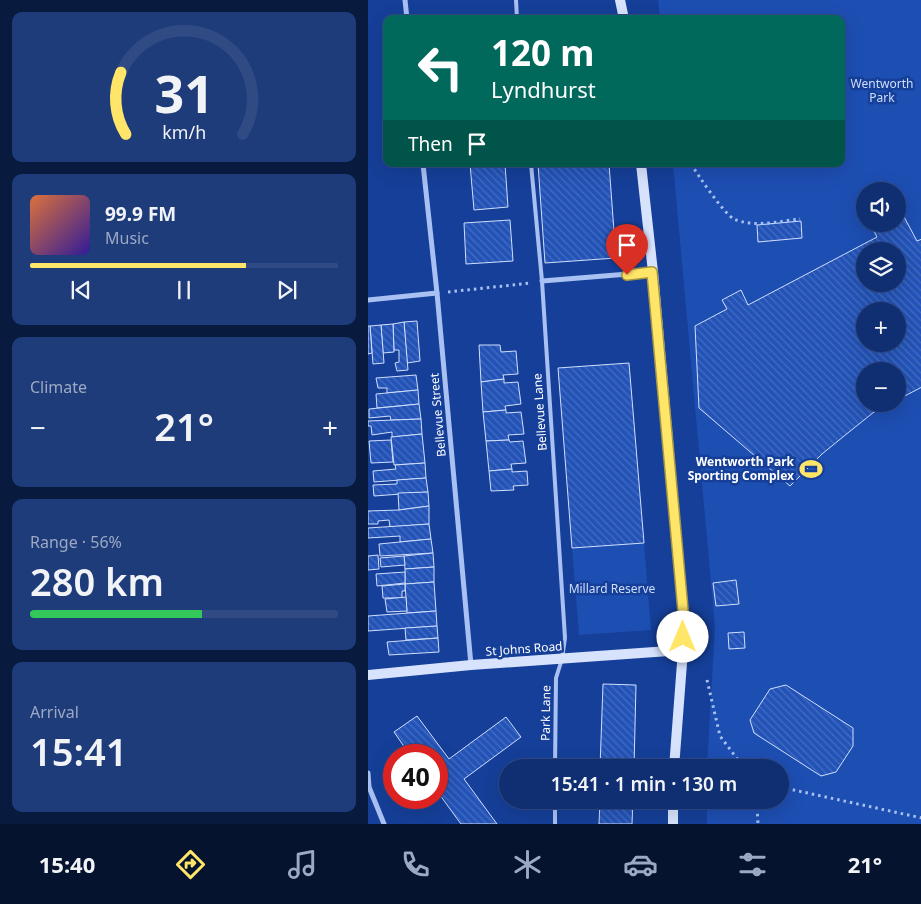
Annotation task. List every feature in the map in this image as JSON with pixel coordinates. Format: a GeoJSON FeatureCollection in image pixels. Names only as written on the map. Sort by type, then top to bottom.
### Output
{"type":"FeatureCollection","features":[{"type":"Feature","properties":{"kind":"street"},"geometry":{"type":"LineString","coordinates":[[405,0],[407,15]]}},
{"type":"Feature","properties":{"kind":"street"},"geometry":{"type":"LineString","coordinates":[[620,0],[623,15]]}},
{"type":"Feature","properties":{"kind":"street","name":"Bellevue Street"},"geometry":{"type":"LineString","coordinates":[[423,167],[438,293],[471,665]]}},
{"type":"Feature","properties":{"kind":"street"},"geometry":{"type":"LineString","coordinates":[[641,167],[683,610],[683,650],[675,759]]}},
{"type":"Feature","properties":{"kind":"street"},"geometry":{"type":"LineString","coordinates":[[542,281],[652,272]]}},
{"type":"Feature","properties":{"kind":"street"},"geometry":{"type":"LineString","coordinates":[[368,300],[438,293]]}},
{"type":"Feature","properties":{"kind":"street","name":"St Johns Road"},"geometry":{"type":"LineString","coordinates":[[368,675],[471,665],[683,650]]}},
{"type":"Feature","properties":{"kind":"street"},"geometry":{"type":"LineString","coordinates":[[368,773],[369,787],[384,824]]}},
{"type":"Feature","properties":{"kind":"street"},"geometry":{"type":"LineString","coordinates":[[673,809],[673,824]]}},
{"type":"Feature","properties":{"kind":"lane"},"geometry":{"type":"LineString","coordinates":[[516,0],[517,15]]}},
{"type":"Feature","properties":{"kind":"lane","name":"Bellevue Lane"},"geometry":{"type":"LineString","coordinates":[[531,167],[542,281],[565,638],[562,659]]}},
{"type":"Feature","properties":{"kind":"lane","name":"Park Lane"},"geometry":{"type":"LineString","coordinates":[[555,759],[556,678],[562,659]]}},
{"type":"Feature","properties":{"kind":"lane"},"geometry":{"type":"LineString","coordinates":[[555,809],[555,824]]}},
{"type":"Feature","properties":{"kind":"path"},"geometry":{"type":"LineString","coordinates":[[692,167],[732,218],[752,223],[800,219]]}},
{"type":"Feature","properties":{"kind":"path"},"geometry":{"type":"LineString","coordinates":[[438,293],[542,281]]}},
{"type":"Feature","properties":{"kind":"path"},"geometry":{"type":"LineString","coordinates":[[707,680],[720,736],[737,759]]}},
{"type":"Feature","properties":{"kind":"path"},"geometry":{"type":"LineString","coordinates":[[789,789],[922,818]]}},
{"type":"Feature","properties":{"kind":"path"},"geometry":{"type":"LineString","coordinates":[[757,809],[758,824]]}},
{"type":"Feature","properties":{"kind":"green space","name":"Wentworth Park Sporting Complex"},"geometry":{"type":"Polygon","coordinates":[[[658,0],[921,0],[921,824],[707,824],[707,809],[789,809],[789,759],[707,759],[715,627],[673,167],[845,167],[845,15],[660,15],[658,0]]]}},
{"type":"Feature","properties":{"kind":"green space","name":"Millard Reserve"},"geometry":{"type":"Polygon","coordinates":[[[644,543],[651,630],[579,635],[572,548],[644,543]]]}},
{"type":"Feature","properties":{"kind":"building"},"geometry":{"type":"Polygon","coordinates":[[[470,167],[505,167],[508,207],[474,210],[470,167]]]}},
{"type":"Feature","properties":{"kind":"building"},"geometry":{"type":"Polygon","coordinates":[[[538,167],[609,167],[616,258],[545,263],[538,167]]]}},
{"type":"Feature","properties":{"kind":"building"},"geometry":{"type":"Polygon","coordinates":[[[510,220],[513,261],[466,264],[464,223],[510,220]]]}},
{"type":"Feature","properties":{"kind":"building"},"geometry":{"type":"Polygon","coordinates":[[[801,221],[802,238],[758,242],[757,225],[801,221]]]}},
{"type":"Feature","properties":{"kind":"building"},"geometry":{"type":"Polygon","coordinates":[[[906,221],[917,241],[922,239],[922,387],[906,395],[906,362],[856,362],[856,412],[874,412],[822,454],[790,486],[699,408],[695,326],[727,309],[722,300],[741,290],[748,305],[856,248],[856,292],[906,292],[906,242],[868,242],[877,237],[874,232],[906,232],[906,221]]]}},
{"type":"Feature","properties":{"kind":"building"},"geometry":{"type":"Polygon","coordinates":[[[417,321],[420,361],[407,363],[404,322],[417,321]]]}},
{"type":"Feature","properties":{"kind":"building"},"geometry":{"type":"Polygon","coordinates":[[[404,322],[408,370],[397,371],[395,363],[399,362],[399,350],[394,350],[393,324],[404,322]]]}},
{"type":"Feature","properties":{"kind":"building"},"geometry":{"type":"Polygon","coordinates":[[[393,324],[394,352],[383,353],[381,325],[393,324]]]}},
{"type":"Feature","properties":{"kind":"building"},"geometry":{"type":"Polygon","coordinates":[[[381,325],[384,363],[373,364],[370,326],[381,325]]]}},
{"type":"Feature","properties":{"kind":"building"},"geometry":{"type":"Polygon","coordinates":[[[368,326],[370,326],[372,353],[368,354],[368,326]]]}},
{"type":"Feature","properties":{"kind":"building"},"geometry":{"type":"Polygon","coordinates":[[[479,345],[500,345],[501,352],[516,351],[518,374],[503,375],[504,379],[481,382],[479,345]]]}},
{"type":"Feature","properties":{"kind":"building"},"geometry":{"type":"Polygon","coordinates":[[[629,363],[644,543],[572,548],[558,368],[629,363]]]}},
{"type":"Feature","properties":{"kind":"building"},"geometry":{"type":"Polygon","coordinates":[[[416,375],[418,390],[387,393],[387,388],[378,388],[376,378],[416,375]]]}},
{"type":"Feature","properties":{"kind":"building"},"geometry":{"type":"Polygon","coordinates":[[[504,379],[504,383],[518,382],[521,404],[505,406],[506,410],[483,412],[481,382],[504,379]]]}},
{"type":"Feature","properties":{"kind":"building"},"geometry":{"type":"Polygon","coordinates":[[[418,390],[419,404],[377,408],[376,394],[418,390]]]}},
{"type":"Feature","properties":{"kind":"building"},"geometry":{"type":"Polygon","coordinates":[[[419,404],[421,419],[391,420],[390,416],[369,418],[369,409],[419,404]]]}},
{"type":"Feature","properties":{"kind":"building"},"geometry":{"type":"Polygon","coordinates":[[[506,410],[506,413],[521,412],[524,434],[508,435],[509,440],[486,441],[483,412],[506,410]]]}},
{"type":"Feature","properties":{"kind":"building"},"geometry":{"type":"Polygon","coordinates":[[[421,419],[422,434],[392,437],[392,432],[372,435],[371,426],[368,426],[368,421],[421,419]]]}},
{"type":"Feature","properties":{"kind":"building"},"geometry":{"type":"Polygon","coordinates":[[[422,434],[425,463],[394,465],[391,437],[422,434]]]}},
{"type":"Feature","properties":{"kind":"building"},"geometry":{"type":"Polygon","coordinates":[[[391,440],[393,462],[371,463],[369,441],[391,440]]]}},
{"type":"Feature","properties":{"kind":"building"},"geometry":{"type":"Polygon","coordinates":[[[509,440],[510,442],[523,441],[526,463],[511,464],[512,469],[489,471],[486,441],[509,440]]]}},
{"type":"Feature","properties":{"kind":"building"},"geometry":{"type":"Polygon","coordinates":[[[425,463],[426,478],[374,482],[373,471],[396,469],[395,465],[425,463]]]}},
{"type":"Feature","properties":{"kind":"building"},"geometry":{"type":"Polygon","coordinates":[[[512,469],[512,472],[527,471],[528,485],[513,486],[514,490],[491,491],[489,471],[512,469]]]}},
{"type":"Feature","properties":{"kind":"building"},"geometry":{"type":"Polygon","coordinates":[[[426,478],[428,492],[374,496],[373,485],[397,484],[397,480],[426,478]]]}},
{"type":"Feature","properties":{"kind":"building"},"geometry":{"type":"Polygon","coordinates":[[[428,492],[429,506],[399,510],[398,493],[428,492]]]}},
{"type":"Feature","properties":{"kind":"building"},"geometry":{"type":"Polygon","coordinates":[[[429,506],[429,524],[390,527],[389,520],[378,521],[378,524],[368,524],[368,511],[399,510],[429,506]]]}},
{"type":"Feature","properties":{"kind":"building"},"geometry":{"type":"Polygon","coordinates":[[[429,524],[431,539],[400,542],[400,536],[368,538],[368,528],[429,524]]]}},
{"type":"Feature","properties":{"kind":"building"},"geometry":{"type":"Polygon","coordinates":[[[431,539],[433,553],[380,556],[379,544],[431,539]]]}},
{"type":"Feature","properties":{"kind":"building"},"geometry":{"type":"Polygon","coordinates":[[[433,553],[434,567],[405,569],[404,556],[433,553]]]}},
{"type":"Feature","properties":{"kind":"building"},"geometry":{"type":"Polygon","coordinates":[[[378,555],[379,569],[368,570],[368,556],[378,555]]]}},
{"type":"Feature","properties":{"kind":"building"},"geometry":{"type":"Polygon","coordinates":[[[404,556],[405,565],[381,567],[380,558],[404,556]]]}},
{"type":"Feature","properties":{"kind":"building"},"geometry":{"type":"Polygon","coordinates":[[[434,567],[434,582],[405,584],[405,569],[434,567]]]}},
{"type":"Feature","properties":{"kind":"building"},"geometry":{"type":"Polygon","coordinates":[[[405,572],[405,583],[377,586],[376,574],[405,572]]]}},
{"type":"Feature","properties":{"kind":"building"},"geometry":{"type":"Polygon","coordinates":[[[736,580],[739,604],[716,606],[713,583],[736,580]]]}},
{"type":"Feature","properties":{"kind":"building"},"geometry":{"type":"Polygon","coordinates":[[[434,582],[436,611],[407,613],[405,584],[434,582]]]}},
{"type":"Feature","properties":{"kind":"building"},"geometry":{"type":"Polygon","coordinates":[[[405,584],[402,598],[383,598],[382,586],[405,584]]]}},
{"type":"Feature","properties":{"kind":"building"},"geometry":{"type":"Polygon","coordinates":[[[406,597],[407,611],[387,612],[385,599],[406,597]]]}},
{"type":"Feature","properties":{"kind":"building"},"geometry":{"type":"Polygon","coordinates":[[[436,611],[437,626],[368,631],[368,616],[436,611]]]}},
{"type":"Feature","properties":{"kind":"building"},"geometry":{"type":"Polygon","coordinates":[[[437,626],[438,638],[406,640],[405,628],[437,626]]]}},
{"type":"Feature","properties":{"kind":"building"},"geometry":{"type":"Polygon","coordinates":[[[744,632],[745,648],[729,649],[728,633],[744,632]]]}},
{"type":"Feature","properties":{"kind":"building"},"geometry":{"type":"Polygon","coordinates":[[[438,638],[439,652],[389,655],[387,642],[438,638]]]}},
{"type":"Feature","properties":{"kind":"building"},"geometry":{"type":"Polygon","coordinates":[[[603,684],[636,685],[634,759],[600,759],[603,684]]]}},
{"type":"Feature","properties":{"kind":"building"},"geometry":{"type":"Polygon","coordinates":[[[786,685],[853,728],[853,746],[836,772],[821,776],[754,733],[750,720],[770,689],[786,685]]]}},
{"type":"Feature","properties":{"kind":"building"},"geometry":{"type":"Polygon","coordinates":[[[417,716],[438,744],[402,744],[394,732],[417,716]]]}},
{"type":"Feature","properties":{"kind":"building"},"geometry":{"type":"Polygon","coordinates":[[[506,717],[521,737],[464,779],[497,824],[461,824],[448,806],[448,758],[449,759],[506,717]]]}},
{"type":"Feature","properties":{"kind":"building"},"geometry":{"type":"Polygon","coordinates":[[[600,809],[633,809],[632,824],[599,824],[600,809]]]}},
{"type":"Feature","properties":{"kind":"place","name":"Wentworth Park Sporting Complex"},"geometry":{"type":"Point","coordinates":[811,469]}},
{"type":"Feature","properties":{"kind":"route"},"geometry":{"type":"LineString","coordinates":[[627,275],[652,272],[683,610],[683,637]]}},
{"type":"Feature","properties":{"kind":"park label","name":"Wentworth Park"},"geometry":{"type":"Point","coordinates":[882,91]}}]}
